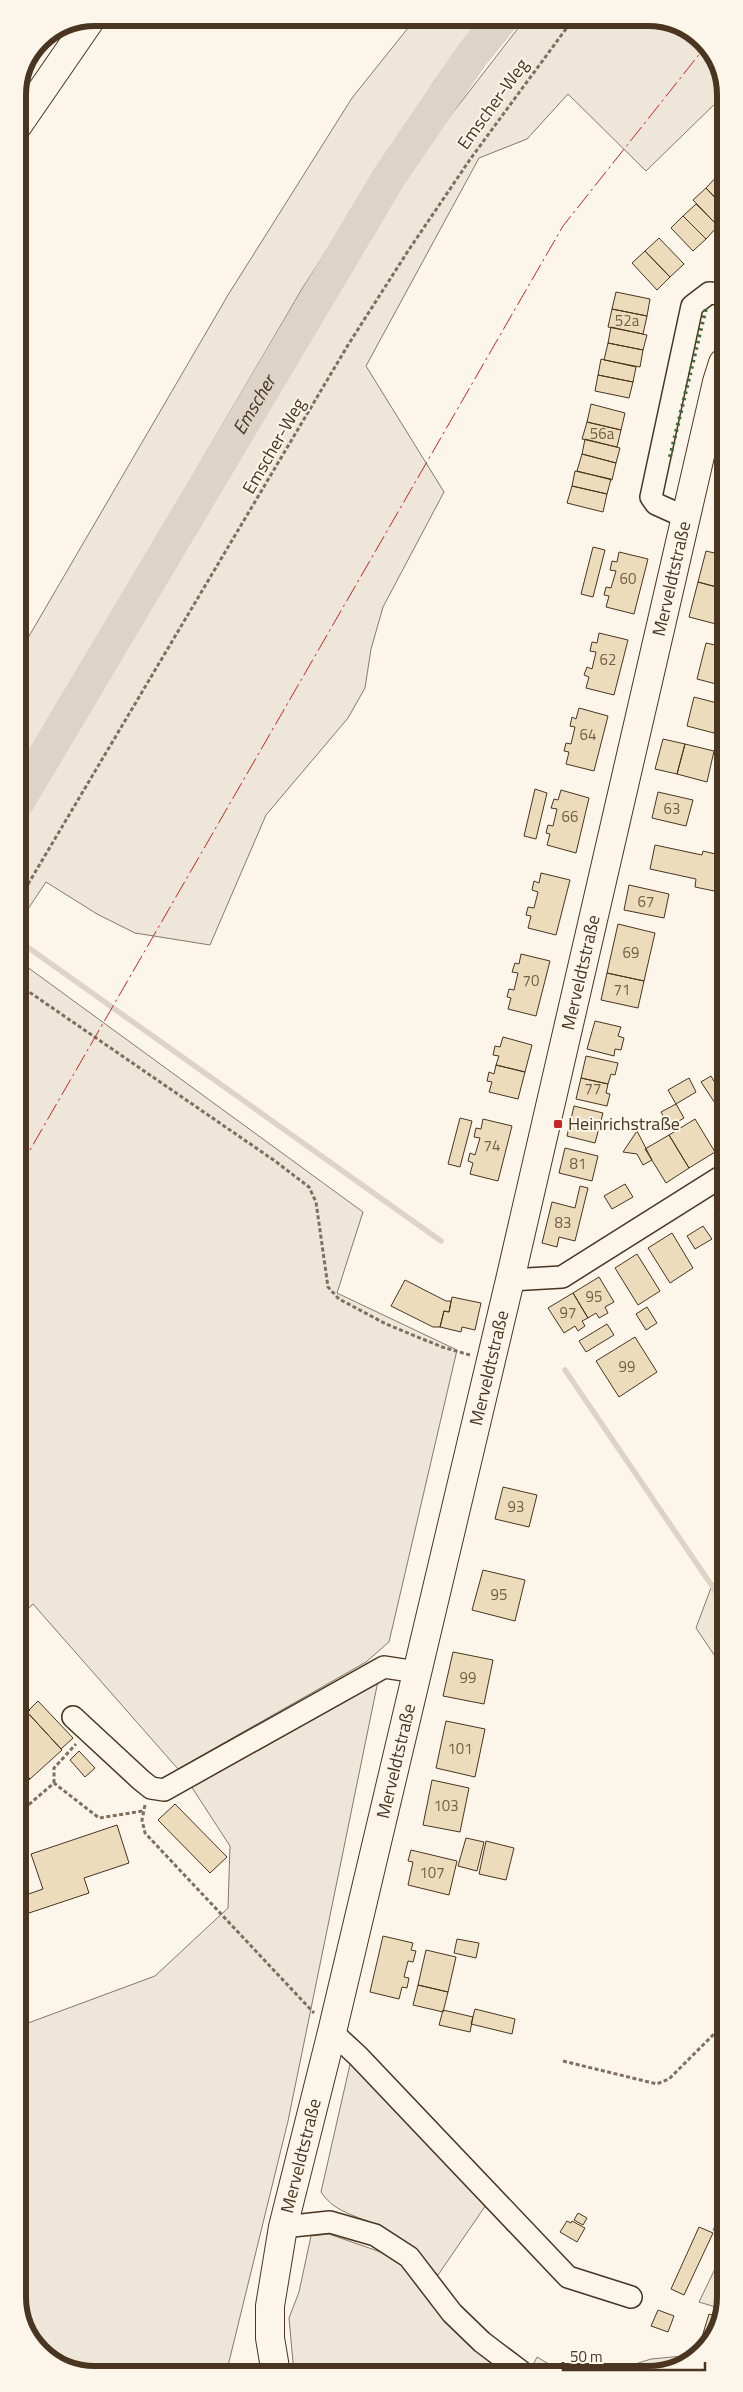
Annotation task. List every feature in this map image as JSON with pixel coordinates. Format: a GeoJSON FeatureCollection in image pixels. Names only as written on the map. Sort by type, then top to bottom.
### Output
{"type":"FeatureCollection","features":[{"type":"Feature","properties":{"kind":"main road"},"geometry":{"type":"LineString","coordinates":[[26,113],[85,28]]}},
{"type":"Feature","properties":{"kind":"main road","name":"Merveldtstraße"},"geometry":{"type":"LineString","coordinates":[[275,2366],[270,2338],[270,2306],[283,2227],[332,2032],[489,1362],[510,1280],[717,382]]}},
{"type":"Feature","properties":{"kind":"street"},"geometry":{"type":"LineString","coordinates":[[685,517],[656,504],[651,497],[692,306],[708,293],[717,294]]}},
{"type":"Feature","properties":{"kind":"street"},"geometry":{"type":"LineString","coordinates":[[510,1280],[562,1276],[717,1180]]}},
{"type":"Feature","properties":{"kind":"street"},"geometry":{"type":"LineString","coordinates":[[80,1724],[151,1788],[164,1790],[384,1667],[417,1672]]}},
{"type":"Feature","properties":{"kind":"street"},"geometry":{"type":"LineString","coordinates":[[332,2032],[358,2056],[568,2277],[631,2297]]}},
{"type":"Feature","properties":{"kind":"street"},"geometry":{"type":"LineString","coordinates":[[283,2227],[330,2222],[375,2235],[409,2257],[452,2313],[482,2342],[515,2366]]}},
{"type":"Feature","properties":{"kind":"path","name":"Emscher-Weg"},"geometry":{"type":"LineString","coordinates":[[26,888],[348,345],[471,158],[568,26]]}},
{"type":"Feature","properties":{"kind":"path"},"geometry":{"type":"LineString","coordinates":[[26,990],[275,1161],[309,1187],[316,1202],[328,1287],[339,1300],[386,1324],[442,1347],[489,1362]]}},
{"type":"Feature","properties":{"kind":"path"},"geometry":{"type":"LineString","coordinates":[[26,1808],[54,1783],[54,1768],[80,1724]]}},
{"type":"Feature","properties":{"kind":"path"},"geometry":{"type":"LineString","coordinates":[[54,1783],[99,1818],[143,1811]]}},
{"type":"Feature","properties":{"kind":"path"},"geometry":{"type":"LineString","coordinates":[[151,1788],[143,1811],[142,1820],[145,1834],[332,2032]]}},
{"type":"Feature","properties":{"kind":"path"},"geometry":{"type":"LineString","coordinates":[[563,2061],[657,2084],[669,2079],[717,2032]]}},
{"type":"Feature","properties":{"kind":"shaded area"},"geometry":{"type":"Polygon","coordinates":[[[410,26],[480,26],[435,80],[302,289],[26,760],[26,641],[228,295],[352,98],[410,26]]]}},
{"type":"Feature","properties":{"kind":"shaded area"},"geometry":{"type":"Polygon","coordinates":[[[520,26],[652,26],[661,28],[674,32],[693,43],[707,61],[714,77],[717,102],[646,171],[568,94],[527,139],[479,158],[366,366],[444,492],[383,607],[371,649],[365,688],[348,718],[266,815],[210,945],[135,933],[97,914],[46,882],[26,912],[26,811],[239,449],[420,155],[520,26]]]}},
{"type":"Feature","properties":{"kind":"shaded area"},"geometry":{"type":"Polygon","coordinates":[[[26,966],[363,1212],[337,1293],[457,1350],[389,1642],[366,1662],[178,1769],[33,1604],[26,1610],[26,966]]]}},
{"type":"Feature","properties":{"kind":"shaded area"},"geometry":{"type":"Polygon","coordinates":[[[717,1582],[717,1659],[696,1628],[712,1585],[717,1582]]]}},
{"type":"Feature","properties":{"kind":"shaded area"},"geometry":{"type":"Polygon","coordinates":[[[379,1676],[288,2121],[228,2366],[91,2366],[73,2362],[46,2346],[32,2323],[27,2306],[26,2024],[155,1976],[228,1908],[230,1846],[189,1783],[379,1676]]]}},
{"type":"Feature","properties":{"kind":"shaded area"},"geometry":{"type":"Polygon","coordinates":[[[351,2060],[488,2202],[438,2275],[412,2250],[384,2229],[334,2206],[321,2192],[351,2060]]]}},
{"type":"Feature","properties":{"kind":"shaded area"},"geometry":{"type":"Polygon","coordinates":[[[717,2221],[717,2232],[713,2230],[717,2221]]]}},
{"type":"Feature","properties":{"kind":"shaded area"},"geometry":{"type":"Polygon","coordinates":[[[329,2234],[392,2256],[411,2273],[479,2353],[495,2366],[293,2366],[289,2318],[299,2292],[311,2236],[329,2234]]]}},
{"type":"Feature","properties":{"kind":"shaded area"},"geometry":{"type":"Polygon","coordinates":[[[717,2265],[716,2307],[699,2302],[717,2265]]]}},
{"type":"Feature","properties":{"kind":"shaded area"},"geometry":{"type":"Polygon","coordinates":[[[683,2356],[657,2365],[629,2366],[651,2359],[683,2356]]]}},
{"type":"Feature","properties":{"kind":"shaded area"},"geometry":{"type":"Polygon","coordinates":[[[537,2357],[552,2366],[534,2366],[533,2365],[537,2357]]]}},
{"type":"Feature","properties":{"kind":"building"},"geometry":{"type":"Polygon","coordinates":[[[717,176],[717,200],[706,188],[717,176]]]}},
{"type":"Feature","properties":{"kind":"building"},"geometry":{"type":"Polygon","coordinates":[[[706,188],[717,200],[716,224],[693,200],[706,188]]]}},
{"type":"Feature","properties":{"kind":"building"},"geometry":{"type":"Polygon","coordinates":[[[696,204],[717,227],[706,239],[683,216],[696,204]]]}},
{"type":"Feature","properties":{"kind":"building"},"geometry":{"type":"Polygon","coordinates":[[[683,216],[706,239],[693,251],[671,228],[683,216]]]}},
{"type":"Feature","properties":{"kind":"building"},"geometry":{"type":"Polygon","coordinates":[[[659,238],[684,264],[670,277],[645,251],[659,238]]]}},
{"type":"Feature","properties":{"kind":"building"},"geometry":{"type":"Polygon","coordinates":[[[645,251],[670,277],[657,290],[632,263],[645,251]]]}},
{"type":"Feature","properties":{"kind":"building"},"geometry":{"type":"Polygon","coordinates":[[[616,292],[650,299],[647,316],[612,309],[616,292]]]}},
{"type":"Feature","properties":{"kind":"building"},"geometry":{"type":"Polygon","coordinates":[[[612,309],[647,316],[643,334],[608,327],[612,309]]]}},
{"type":"Feature","properties":{"kind":"building"},"geometry":{"type":"Polygon","coordinates":[[[611,327],[647,335],[643,350],[608,343],[611,327]]]}},
{"type":"Feature","properties":{"kind":"building"},"geometry":{"type":"Polygon","coordinates":[[[608,343],[643,350],[640,367],[604,360],[608,343]]]}},
{"type":"Feature","properties":{"kind":"building"},"geometry":{"type":"Polygon","coordinates":[[[601,359],[636,367],[633,382],[598,375],[601,359]]]}},
{"type":"Feature","properties":{"kind":"building"},"geometry":{"type":"Polygon","coordinates":[[[598,375],[633,382],[629,398],[595,391],[598,375]]]}},
{"type":"Feature","properties":{"kind":"building"},"geometry":{"type":"Polygon","coordinates":[[[591,404],[625,413],[621,430],[587,422],[591,404]]]}},
{"type":"Feature","properties":{"kind":"building"},"geometry":{"type":"Polygon","coordinates":[[[587,422],[621,430],[617,447],[582,439],[587,422]]]}},
{"type":"Feature","properties":{"kind":"building"},"geometry":{"type":"Polygon","coordinates":[[[585,439],[620,448],[616,463],[582,454],[585,439]]]}},
{"type":"Feature","properties":{"kind":"building"},"geometry":{"type":"Polygon","coordinates":[[[582,454],[616,463],[612,480],[577,471],[582,454]]]}},
{"type":"Feature","properties":{"kind":"building"},"geometry":{"type":"Polygon","coordinates":[[[575,471],[611,479],[607,494],[572,486],[575,471]]]}},
{"type":"Feature","properties":{"kind":"building"},"geometry":{"type":"Polygon","coordinates":[[[572,486],[607,494],[603,512],[567,503],[572,486]]]}},
{"type":"Feature","properties":{"kind":"building"},"geometry":{"type":"Polygon","coordinates":[[[593,547],[605,550],[593,597],[581,594],[593,547]]]}},
{"type":"Feature","properties":{"kind":"building"},"geometry":{"type":"Polygon","coordinates":[[[706,551],[717,554],[717,587],[698,582],[706,551]]]}},
{"type":"Feature","properties":{"kind":"building"},"geometry":{"type":"Polygon","coordinates":[[[619,552],[648,559],[634,614],[606,607],[609,596],[604,595],[606,587],[611,588],[616,571],[610,570],[612,561],[617,562],[619,552]]]}},
{"type":"Feature","properties":{"kind":"building"},"geometry":{"type":"Polygon","coordinates":[[[698,582],[717,587],[716,624],[689,617],[698,582]]]}},
{"type":"Feature","properties":{"kind":"building"},"geometry":{"type":"Polygon","coordinates":[[[599,633],[628,640],[614,695],[586,688],[589,677],[584,675],[587,667],[592,669],[596,652],[590,651],[592,642],[597,643],[599,633]]]}},
{"type":"Feature","properties":{"kind":"building"},"geometry":{"type":"Polygon","coordinates":[[[706,643],[717,645],[717,684],[697,679],[706,643]]]}},
{"type":"Feature","properties":{"kind":"building"},"geometry":{"type":"Polygon","coordinates":[[[694,697],[717,703],[717,721],[714,733],[687,726],[694,697]]]}},
{"type":"Feature","properties":{"kind":"building"},"geometry":{"type":"Polygon","coordinates":[[[579,708],[608,716],[594,771],[566,764],[569,752],[564,751],[566,743],[571,744],[575,727],[570,726],[572,717],[576,719],[579,708]]]}},
{"type":"Feature","properties":{"kind":"building"},"geometry":{"type":"Polygon","coordinates":[[[663,739],[685,744],[677,774],[655,769],[663,739]]]}},
{"type":"Feature","properties":{"kind":"building"},"geometry":{"type":"Polygon","coordinates":[[[685,744],[714,751],[707,782],[677,774],[685,744]]]}},
{"type":"Feature","properties":{"kind":"building"},"geometry":{"type":"Polygon","coordinates":[[[535,789],[547,793],[536,839],[524,836],[535,789]]]}},
{"type":"Feature","properties":{"kind":"building"},"geometry":{"type":"Polygon","coordinates":[[[561,790],[589,798],[576,853],[547,845],[550,834],[546,833],[548,825],[553,826],[557,809],[551,808],[554,799],[558,800],[561,790]]]}},
{"type":"Feature","properties":{"kind":"building"},"geometry":{"type":"Polygon","coordinates":[[[658,792],[693,800],[686,826],[652,818],[658,792]]]}},
{"type":"Feature","properties":{"kind":"building"},"geometry":{"type":"Polygon","coordinates":[[[655,845],[702,855],[703,851],[717,854],[717,892],[695,887],[696,879],[650,869],[655,845]]]}},
{"type":"Feature","properties":{"kind":"building"},"geometry":{"type":"Polygon","coordinates":[[[541,873],[570,880],[556,935],[528,928],[531,916],[526,915],[528,907],[534,908],[538,892],[532,890],[534,881],[539,883],[541,873]]]}},
{"type":"Feature","properties":{"kind":"building"},"geometry":{"type":"Polygon","coordinates":[[[629,885],[669,894],[664,918],[624,910],[629,885]]]}},
{"type":"Feature","properties":{"kind":"building"},"geometry":{"type":"Polygon","coordinates":[[[618,924],[655,933],[644,981],[607,973],[618,924]]]}},
{"type":"Feature","properties":{"kind":"building"},"geometry":{"type":"Polygon","coordinates":[[[521,954],[550,961],[536,1016],[508,1009],[511,998],[507,997],[509,989],[514,990],[518,973],[512,972],[515,963],[519,964],[521,954]]]}},
{"type":"Feature","properties":{"kind":"building"},"geometry":{"type":"Polygon","coordinates":[[[607,973],[644,981],[638,1008],[601,1000],[607,973]]]}},
{"type":"Feature","properties":{"kind":"building"},"geometry":{"type":"Polygon","coordinates":[[[595,1021],[621,1027],[618,1036],[624,1038],[621,1050],[615,1049],[614,1056],[587,1049],[595,1021]]]}},
{"type":"Feature","properties":{"kind":"building"},"geometry":{"type":"Polygon","coordinates":[[[503,1037],[532,1045],[525,1072],[496,1065],[499,1056],[493,1055],[495,1046],[500,1047],[503,1037]]]}},
{"type":"Feature","properties":{"kind":"building"},"geometry":{"type":"Polygon","coordinates":[[[586,1056],[618,1063],[615,1075],[611,1074],[608,1084],[581,1078],[586,1056]]]}},
{"type":"Feature","properties":{"kind":"building"},"geometry":{"type":"Polygon","coordinates":[[[496,1065],[525,1072],[518,1099],[489,1092],[492,1082],[487,1081],[489,1072],[494,1074],[496,1065]]]}},
{"type":"Feature","properties":{"kind":"building"},"geometry":{"type":"Polygon","coordinates":[[[711,1076],[717,1086],[717,1102],[715,1103],[701,1082],[711,1076]]]}},
{"type":"Feature","properties":{"kind":"building"},"geometry":{"type":"Polygon","coordinates":[[[581,1078],[608,1084],[606,1093],[610,1094],[607,1106],[576,1099],[581,1078]]]}},
{"type":"Feature","properties":{"kind":"building"},"geometry":{"type":"Polygon","coordinates":[[[689,1078],[696,1092],[676,1104],[668,1090],[689,1078]]]}},
{"type":"Feature","properties":{"kind":"building"},"geometry":{"type":"Polygon","coordinates":[[[676,1104],[684,1118],[669,1127],[661,1112],[676,1104]]]}},
{"type":"Feature","properties":{"kind":"building"},"geometry":{"type":"Polygon","coordinates":[[[574,1106],[603,1113],[595,1143],[567,1136],[574,1106]]]}},
{"type":"Feature","properties":{"kind":"building"},"geometry":{"type":"Polygon","coordinates":[[[460,1118],[472,1121],[460,1167],[448,1164],[460,1118]]]}},
{"type":"Feature","properties":{"kind":"building"},"geometry":{"type":"Polygon","coordinates":[[[483,1119],[512,1126],[498,1181],[470,1174],[473,1163],[468,1161],[470,1153],[475,1155],[480,1138],[474,1137],[476,1128],[481,1129],[483,1119]]]}},
{"type":"Feature","properties":{"kind":"building"},"geometry":{"type":"Polygon","coordinates":[[[695,1119],[715,1152],[689,1168],[669,1135],[695,1119]]]}},
{"type":"Feature","properties":{"kind":"building"},"geometry":{"type":"Polygon","coordinates":[[[637,1131],[652,1160],[643,1165],[637,1154],[623,1152],[637,1131]]]}},
{"type":"Feature","properties":{"kind":"building"},"geometry":{"type":"Polygon","coordinates":[[[669,1135],[689,1168],[666,1183],[645,1149],[669,1135]]]}},
{"type":"Feature","properties":{"kind":"building"},"geometry":{"type":"Polygon","coordinates":[[[565,1148],[598,1156],[592,1181],[559,1173],[565,1148]]]}},
{"type":"Feature","properties":{"kind":"building"},"geometry":{"type":"Polygon","coordinates":[[[625,1184],[633,1197],[612,1209],[604,1196],[625,1184]]]}},
{"type":"Feature","properties":{"kind":"building"},"geometry":{"type":"Polygon","coordinates":[[[580,1186],[588,1188],[575,1241],[559,1237],[557,1247],[542,1243],[552,1202],[575,1208],[580,1186]]]}},
{"type":"Feature","properties":{"kind":"building"},"geometry":{"type":"Polygon","coordinates":[[[703,1226],[712,1239],[695,1249],[687,1236],[703,1226]]]}},
{"type":"Feature","properties":{"kind":"building"},"geometry":{"type":"Polygon","coordinates":[[[672,1233],[693,1268],[670,1283],[648,1248],[672,1233]]]}},
{"type":"Feature","properties":{"kind":"building"},"geometry":{"type":"Polygon","coordinates":[[[637,1254],[660,1291],[638,1305],[615,1268],[637,1254]]]}},
{"type":"Feature","properties":{"kind":"building"},"geometry":{"type":"Polygon","coordinates":[[[599,1277],[614,1302],[605,1307],[608,1313],[599,1318],[596,1313],[588,1318],[573,1293],[599,1277]]]}},
{"type":"Feature","properties":{"kind":"building"},"geometry":{"type":"Polygon","coordinates":[[[405,1280],[446,1301],[451,1301],[449,1312],[444,1311],[440,1327],[433,1327],[391,1306],[405,1280]]]}},
{"type":"Feature","properties":{"kind":"building"},"geometry":{"type":"Polygon","coordinates":[[[573,1293],[588,1318],[582,1321],[585,1326],[578,1331],[575,1326],[564,1333],[548,1308],[573,1293]]]}},
{"type":"Feature","properties":{"kind":"building"},"geometry":{"type":"Polygon","coordinates":[[[452,1297],[481,1303],[475,1330],[462,1327],[461,1332],[440,1327],[444,1311],[449,1312],[452,1297]]]}},
{"type":"Feature","properties":{"kind":"building"},"geometry":{"type":"Polygon","coordinates":[[[647,1307],[657,1323],[646,1330],[636,1314],[647,1307]]]}},
{"type":"Feature","properties":{"kind":"building"},"geometry":{"type":"Polygon","coordinates":[[[607,1324],[614,1335],[586,1352],[579,1341],[607,1324]]]}},
{"type":"Feature","properties":{"kind":"building"},"geometry":{"type":"Polygon","coordinates":[[[635,1337],[657,1372],[619,1397],[596,1361],[635,1337]]]}},
{"type":"Feature","properties":{"kind":"building"},"geometry":{"type":"Polygon","coordinates":[[[503,1487],[537,1495],[529,1527],[495,1519],[503,1487]]]}},
{"type":"Feature","properties":{"kind":"building"},"geometry":{"type":"Polygon","coordinates":[[[483,1570],[525,1580],[515,1621],[472,1610],[483,1570]]]}},
{"type":"Feature","properties":{"kind":"building"},"geometry":{"type":"Polygon","coordinates":[[[453,1652],[493,1660],[484,1704],[443,1696],[453,1652]]]}},
{"type":"Feature","properties":{"kind":"building"},"geometry":{"type":"Polygon","coordinates":[[[38,1701],[73,1738],[61,1749],[27,1712],[38,1701]]]}},
{"type":"Feature","properties":{"kind":"building"},"geometry":{"type":"Polygon","coordinates":[[[26,1713],[62,1750],[30,1779],[26,1775],[26,1713]]]}},
{"type":"Feature","properties":{"kind":"building"},"geometry":{"type":"Polygon","coordinates":[[[446,1721],[485,1729],[475,1777],[436,1768],[446,1721]]]}},
{"type":"Feature","properties":{"kind":"building"},"geometry":{"type":"Polygon","coordinates":[[[79,1751],[95,1768],[85,1777],[70,1760],[79,1751]]]}},
{"type":"Feature","properties":{"kind":"building"},"geometry":{"type":"Polygon","coordinates":[[[26,1775],[30,1779],[26,1783],[26,1775]]]}},
{"type":"Feature","properties":{"kind":"building"},"geometry":{"type":"Polygon","coordinates":[[[432,1780],[469,1788],[460,1832],[423,1825],[432,1780]]]}},
{"type":"Feature","properties":{"kind":"building"},"geometry":{"type":"Polygon","coordinates":[[[175,1804],[227,1857],[210,1873],[158,1820],[175,1804]]]}},
{"type":"Feature","properties":{"kind":"building"},"geometry":{"type":"Polygon","coordinates":[[[117,1825],[129,1863],[84,1878],[89,1893],[26,1914],[26,1895],[43,1889],[31,1854],[117,1825]]]}},
{"type":"Feature","properties":{"kind":"building"},"geometry":{"type":"Polygon","coordinates":[[[466,1838],[484,1842],[477,1871],[458,1866],[466,1838]]]}},
{"type":"Feature","properties":{"kind":"building"},"geometry":{"type":"Polygon","coordinates":[[[486,1841],[514,1848],[506,1880],[479,1874],[486,1841]]]}},
{"type":"Feature","properties":{"kind":"building"},"geometry":{"type":"Polygon","coordinates":[[[411,1850],[457,1861],[449,1895],[408,1885],[413,1862],[408,1861],[411,1850]]]}},
{"type":"Feature","properties":{"kind":"building"},"geometry":{"type":"Polygon","coordinates":[[[383,1936],[413,1943],[411,1950],[416,1951],[413,1962],[408,1961],[404,1977],[409,1978],[407,1988],[402,1987],[399,1999],[370,1992],[383,1936]]]}},
{"type":"Feature","properties":{"kind":"building"},"geometry":{"type":"Polygon","coordinates":[[[457,1939],[479,1943],[476,1958],[454,1953],[457,1939]]]}},
{"type":"Feature","properties":{"kind":"building"},"geometry":{"type":"Polygon","coordinates":[[[426,1950],[456,1957],[448,1992],[418,1985],[426,1950]]]}},
{"type":"Feature","properties":{"kind":"building"},"geometry":{"type":"Polygon","coordinates":[[[418,1985],[448,1992],[443,2012],[413,2005],[418,1985]]]}},
{"type":"Feature","properties":{"kind":"building"},"geometry":{"type":"Polygon","coordinates":[[[475,2009],[515,2019],[512,2034],[471,2024],[475,2009]]]}},
{"type":"Feature","properties":{"kind":"building"},"geometry":{"type":"Polygon","coordinates":[[[443,2010],[473,2017],[470,2032],[439,2025],[443,2010]]]}},
{"type":"Feature","properties":{"kind":"building"},"geometry":{"type":"Polygon","coordinates":[[[578,2213],[587,2218],[583,2225],[574,2220],[578,2213]]]}},
{"type":"Feature","properties":{"kind":"building"},"geometry":{"type":"Polygon","coordinates":[[[567,2221],[571,2223],[572,2221],[585,2228],[577,2242],[560,2232],[567,2221]]]}},
{"type":"Feature","properties":{"kind":"building"},"geometry":{"type":"Polygon","coordinates":[[[699,2227],[713,2233],[684,2295],[671,2289],[699,2227]]]}},
{"type":"Feature","properties":{"kind":"building"},"geometry":{"type":"Polygon","coordinates":[[[658,2310],[674,2316],[668,2332],[651,2326],[658,2310]]]}},
{"type":"Feature","properties":{"kind":"building"},"geometry":{"type":"Polygon","coordinates":[[[709,2314],[714,2315],[707,2331],[701,2341],[709,2314]]]}},
{"type":"Feature","properties":{"kind":"waterway","name":"Emscher"},"geometry":{"type":"LineString","coordinates":[[26,788],[389,177],[472,55],[496,26]]}},
{"type":"Feature","properties":{"kind":"waterway"},"geometry":{"type":"LineString","coordinates":[[26,946],[441,1241]]}},
{"type":"Feature","properties":{"kind":"waterway"},"geometry":{"type":"LineString","coordinates":[[565,1370],[717,1593]]}},
{"type":"Feature","properties":{"kind":"hedge"},"geometry":{"type":"LineString","coordinates":[[670,457],[706,308]]}},
{"type":"Feature","properties":{"kind":"power"},"geometry":{"type":"LineString","coordinates":[[26,1157],[563,226],[701,52]]}},
{"type":"Feature","properties":{"kind":"place","name":"Heinrichstraße"},"geometry":{"type":"Point","coordinates":[558,1124]}}]}
